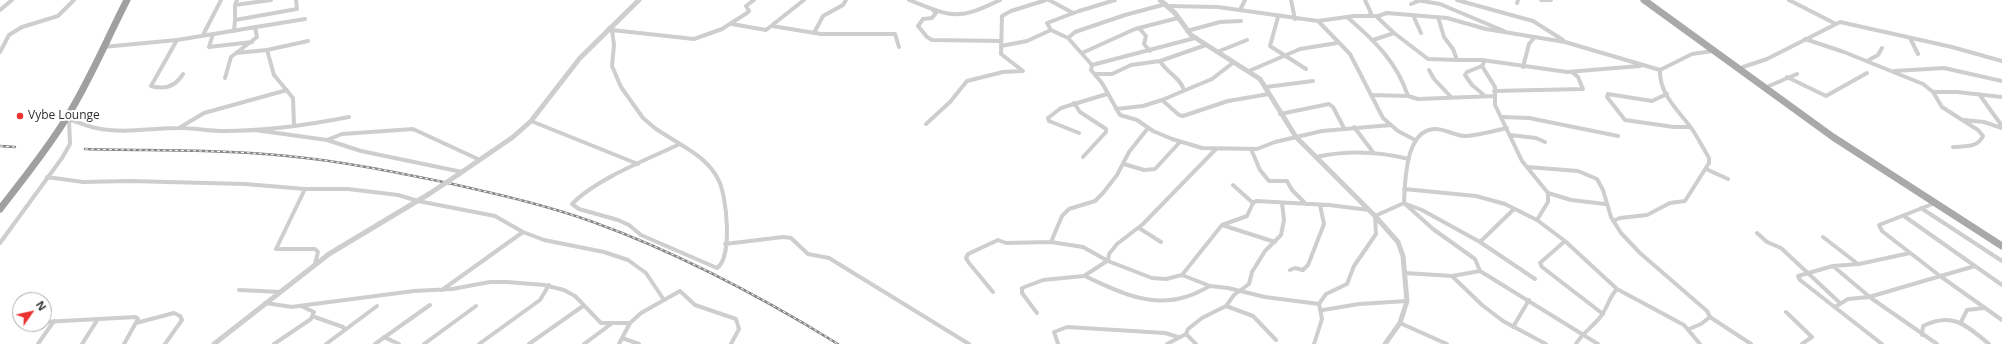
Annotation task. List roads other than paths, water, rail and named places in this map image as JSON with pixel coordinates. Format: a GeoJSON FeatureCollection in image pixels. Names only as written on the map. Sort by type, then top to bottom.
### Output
{"type":"FeatureCollection","features":[{"type":"Feature","properties":{"kind":"highway"},"geometry":{"type":"LineString","coordinates":[[0,202],[67,118],[123,0]]}},
{"type":"Feature","properties":{"kind":"highway"},"geometry":{"type":"LineString","coordinates":[[0,209],[33,167],[67,118],[84,88],[127,0]]}},
{"type":"Feature","properties":{"kind":"main road"},"geometry":{"type":"LineString","coordinates":[[1644,0],[1833,137],[2002,246]]}},
{"type":"Feature","properties":{"kind":"main road"},"geometry":{"type":"LineString","coordinates":[[1650,0],[1838,135],[2002,241]]}},
{"type":"Feature","properties":{"kind":"street"},"geometry":{"type":"LineString","coordinates":[[0,10],[12,0]]}},
{"type":"Feature","properties":{"kind":"street"},"geometry":{"type":"LineString","coordinates":[[0,52],[9,35],[22,27],[58,16],[74,0]]}},
{"type":"Feature","properties":{"kind":"street"},"geometry":{"type":"LineString","coordinates":[[203,35],[221,0]]}},
{"type":"Feature","properties":{"kind":"street"},"geometry":{"type":"LineString","coordinates":[[234,31],[235,5],[237,0]]}},
{"type":"Feature","properties":{"kind":"street"},"geometry":{"type":"LineString","coordinates":[[235,5],[271,0]]}},
{"type":"Feature","properties":{"kind":"street"},"geometry":{"type":"LineString","coordinates":[[234,20],[297,9],[296,0]]}},
{"type":"Feature","properties":{"kind":"street"},"geometry":{"type":"LineString","coordinates":[[214,344],[315,264],[335,250],[418,201],[513,138],[531,121],[558,85],[610,29],[640,0]]}},
{"type":"Feature","properties":{"kind":"street"},"geometry":{"type":"LineString","coordinates":[[610,29],[690,40],[704,36],[732,24],[749,11],[746,6],[754,0]]}},
{"type":"Feature","properties":{"kind":"street"},"geometry":{"type":"LineString","coordinates":[[732,24],[763,30],[772,26],[804,0]]}},
{"type":"Feature","properties":{"kind":"street"},"geometry":{"type":"LineString","coordinates":[[814,33],[823,16],[843,5],[846,0]]}},
{"type":"Feature","properties":{"kind":"street"},"geometry":{"type":"LineString","coordinates":[[909,0],[932,9],[958,16],[976,11],[1000,0]]}},
{"type":"Feature","properties":{"kind":"street"},"geometry":{"type":"LineString","coordinates":[[926,124],[950,102],[967,81],[1003,72],[1023,71],[1019,66],[1002,56],[1001,41],[1003,15],[1034,6],[1048,0],[1073,13]]}},
{"type":"Feature","properties":{"kind":"street"},"geometry":{"type":"LineString","coordinates":[[1092,64],[1068,38],[1051,30],[1047,21],[1115,0]]}},
{"type":"Feature","properties":{"kind":"street"},"geometry":{"type":"LineString","coordinates":[[1160,0],[1167,5],[1187,31],[1195,38],[1249,71],[1266,87],[1287,128],[1375,216],[1398,242],[1403,256],[1407,301],[1400,323],[1385,344]]}},
{"type":"Feature","properties":{"kind":"street"},"geometry":{"type":"LineString","coordinates":[[1240,10],[1245,0]]}},
{"type":"Feature","properties":{"kind":"street"},"geometry":{"type":"LineString","coordinates":[[1291,0],[1295,19]]}},
{"type":"Feature","properties":{"kind":"street"},"geometry":{"type":"LineString","coordinates":[[1366,0],[1372,13],[1369,16]]}},
{"type":"Feature","properties":{"kind":"street"},"geometry":{"type":"LineString","coordinates":[[1411,4],[1418,0],[1440,4],[1510,33]]}},
{"type":"Feature","properties":{"kind":"street"},"geometry":{"type":"LineString","coordinates":[[1457,0],[1467,1],[1533,21],[1565,42]]}},
{"type":"Feature","properties":{"kind":"street"},"geometry":{"type":"LineString","coordinates":[[1541,0],[1551,0]]}},
{"type":"Feature","properties":{"kind":"street"},"geometry":{"type":"LineString","coordinates":[[1790,0],[1834,24]]}},
{"type":"Feature","properties":{"kind":"street"},"geometry":{"type":"LineString","coordinates":[[1068,38],[1075,32],[1097,26],[1125,15],[1167,5],[1218,6],[1295,19],[1318,20],[1376,16],[1386,13],[1438,17],[1486,29],[1565,42],[1642,66],[1660,70],[1691,54],[1713,51]]}},
{"type":"Feature","properties":{"kind":"street"},"geometry":{"type":"LineString","coordinates":[[932,9],[936,14],[932,18],[923,19],[918,26],[927,37],[932,40],[1001,41]]}},
{"type":"Feature","properties":{"kind":"street"},"geometry":{"type":"LineString","coordinates":[[1458,21],[1459,12]]}},
{"type":"Feature","properties":{"kind":"street"},"geometry":{"type":"LineString","coordinates":[[1413,15],[1417,27],[1421,33]]}},
{"type":"Feature","properties":{"kind":"street"},"geometry":{"type":"LineString","coordinates":[[1376,16],[1394,34],[1428,59],[1457,60],[1483,64],[1572,72],[1642,66]]}},
{"type":"Feature","properties":{"kind":"street"},"geometry":{"type":"LineString","coordinates":[[1278,17],[1270,46],[1306,69]]}},
{"type":"Feature","properties":{"kind":"street"},"geometry":{"type":"LineString","coordinates":[[1348,17],[1373,40],[1399,71],[1408,96]]}},
{"type":"Feature","properties":{"kind":"street"},"geometry":{"type":"LineString","coordinates":[[1438,17],[1444,37],[1453,49],[1457,60]]}},
{"type":"Feature","properties":{"kind":"street"},"geometry":{"type":"LineString","coordinates":[[1082,53],[1139,28],[1178,18]]}},
{"type":"Feature","properties":{"kind":"street"},"geometry":{"type":"LineString","coordinates":[[103,47],[177,40],[305,19]]}},
{"type":"Feature","properties":{"kind":"street"},"geometry":{"type":"LineString","coordinates":[[1318,20],[1337,43],[1350,54],[1372,95],[1372,100],[1383,118],[1391,125],[1415,140]]}},
{"type":"Feature","properties":{"kind":"street"},"geometry":{"type":"LineString","coordinates":[[1187,31],[1220,22],[1241,22]]}},
{"type":"Feature","properties":{"kind":"street"},"geometry":{"type":"LineString","coordinates":[[1743,67],[1767,59],[1840,22],[2002,61]]}},
{"type":"Feature","properties":{"kind":"street"},"geometry":{"type":"LineString","coordinates":[[772,26],[814,33],[895,34],[899,46]]}},
{"type":"Feature","properties":{"kind":"street"},"geometry":{"type":"LineString","coordinates":[[224,78],[229,60],[236,53],[253,42],[258,34],[255,27]]}},
{"type":"Feature","properties":{"kind":"street"},"geometry":{"type":"LineString","coordinates":[[1139,28],[1146,36],[1144,44],[1150,50]]}},
{"type":"Feature","properties":{"kind":"street"},"geometry":{"type":"LineString","coordinates":[[610,29],[614,44],[612,68],[620,84],[640,115],[663,134],[680,144],[708,164],[721,182],[725,198],[726,244],[725,258],[723,263],[717,268],[641,235],[632,226],[622,221],[573,206],[573,202],[576,199],[638,164],[680,144]]}},
{"type":"Feature","properties":{"kind":"street"},"geometry":{"type":"LineString","coordinates":[[1001,46],[1031,41],[1041,37],[1051,30]]}},
{"type":"Feature","properties":{"kind":"street"},"geometry":{"type":"LineString","coordinates":[[213,34],[209,47],[253,42]]}},
{"type":"Feature","properties":{"kind":"street"},"geometry":{"type":"LineString","coordinates":[[1373,40],[1394,34]]}},
{"type":"Feature","properties":{"kind":"street"},"geometry":{"type":"LineString","coordinates":[[1092,64],[1195,38]]}},
{"type":"Feature","properties":{"kind":"street"},"geometry":{"type":"LineString","coordinates":[[1523,67],[1529,44],[1534,38]]}},
{"type":"Feature","properties":{"kind":"street"},"geometry":{"type":"LineString","coordinates":[[1910,38],[1918,54]]}},
{"type":"Feature","properties":{"kind":"street"},"geometry":{"type":"LineString","coordinates":[[1804,39],[1867,61],[1923,84],[1934,92],[1942,107],[1978,130],[1983,138],[1974,145],[1953,146]]}},
{"type":"Feature","properties":{"kind":"street"},"geometry":{"type":"LineString","coordinates":[[177,40],[151,86],[156,88],[172,86],[178,82],[182,74]]}},
{"type":"Feature","properties":{"kind":"street"},"geometry":{"type":"LineString","coordinates":[[1217,52],[1247,40]]}},
{"type":"Feature","properties":{"kind":"street"},"geometry":{"type":"LineString","coordinates":[[236,53],[266,50],[308,41]]}},
{"type":"Feature","properties":{"kind":"street"},"geometry":{"type":"LineString","coordinates":[[1249,71],[1300,49],[1337,43]]}},
{"type":"Feature","properties":{"kind":"street"},"geometry":{"type":"LineString","coordinates":[[1094,74],[1112,74],[1130,66],[1160,60],[1206,46]]}},
{"type":"Feature","properties":{"kind":"street"},"geometry":{"type":"LineString","coordinates":[[1867,61],[1878,55],[1882,48]]}},
{"type":"Feature","properties":{"kind":"street"},"geometry":{"type":"LineString","coordinates":[[266,50],[274,75],[293,98],[294,125]]}},
{"type":"Feature","properties":{"kind":"street"},"geometry":{"type":"LineString","coordinates":[[1160,60],[1162,65],[1183,85],[1184,90]]}},
{"type":"Feature","properties":{"kind":"street"},"geometry":{"type":"LineString","coordinates":[[1116,109],[1143,106],[1162,100],[1212,79],[1234,62]]}},
{"type":"Feature","properties":{"kind":"street"},"geometry":{"type":"LineString","coordinates":[[1092,64],[1091,70],[1102,83],[1120,115],[1137,120],[1148,128],[1180,142],[1202,148],[1250,149],[1322,131],[1354,127],[1391,125]]}},
{"type":"Feature","properties":{"kind":"street"},"geometry":{"type":"LineString","coordinates":[[1483,64],[1494,83],[1495,105],[1502,117],[1517,153],[1548,193],[1571,200],[1605,204]]}},
{"type":"Feature","properties":{"kind":"street"},"geometry":{"type":"LineString","coordinates":[[1483,64],[1467,72],[1465,75],[1472,85],[1485,96]]}},
{"type":"Feature","properties":{"kind":"street"},"geometry":{"type":"LineString","coordinates":[[1892,71],[1944,68],[2002,82]]}},
{"type":"Feature","properties":{"kind":"street"},"geometry":{"type":"LineString","coordinates":[[1429,70],[1434,79],[1451,97]]}},
{"type":"Feature","properties":{"kind":"street"},"geometry":{"type":"LineString","coordinates":[[1613,221],[1620,218],[1647,215],[1670,203],[1685,201],[1709,163],[1709,158],[1667,94],[1659,77],[1660,70]]}},
{"type":"Feature","properties":{"kind":"street"},"geometry":{"type":"LineString","coordinates":[[1494,91],[1583,89],[1578,77],[1572,72]]}},
{"type":"Feature","properties":{"kind":"street"},"geometry":{"type":"LineString","coordinates":[[1787,77],[1826,96],[1867,72]]}},
{"type":"Feature","properties":{"kind":"street"},"geometry":{"type":"LineString","coordinates":[[1769,86],[1797,74]]}},
{"type":"Feature","properties":{"kind":"street"},"geometry":{"type":"LineString","coordinates":[[1266,87],[1292,85],[1313,81]]}},
{"type":"Feature","properties":{"kind":"street"},"geometry":{"type":"LineString","coordinates":[[179,128],[204,113],[287,90]]}},
{"type":"Feature","properties":{"kind":"street"},"geometry":{"type":"LineString","coordinates":[[1934,92],[1950,91],[2002,97]]}},
{"type":"Feature","properties":{"kind":"street"},"geometry":{"type":"LineString","coordinates":[[1079,133],[1048,120],[1057,110],[1074,103],[1107,94]]}},
{"type":"Feature","properties":{"kind":"street"},"geometry":{"type":"LineString","coordinates":[[1162,100],[1179,115],[1183,116],[1235,99],[1270,94]]}},
{"type":"Feature","properties":{"kind":"street"},"geometry":{"type":"LineString","coordinates":[[1667,94],[1652,101],[1616,94],[1608,94],[1606,97],[1625,120],[1674,127],[1690,127]]}},
{"type":"Feature","properties":{"kind":"street"},"geometry":{"type":"LineString","coordinates":[[1979,94],[2002,127]]}},
{"type":"Feature","properties":{"kind":"street"},"geometry":{"type":"LineString","coordinates":[[1372,95],[1408,96],[1418,99],[1494,96]]}},
{"type":"Feature","properties":{"kind":"street"},"geometry":{"type":"LineString","coordinates":[[1074,103],[1080,112],[1106,129],[1083,157]]}},
{"type":"Feature","properties":{"kind":"street"},"geometry":{"type":"LineString","coordinates":[[1280,114],[1329,104],[1333,107],[1344,128]]}},
{"type":"Feature","properties":{"kind":"street"},"geometry":{"type":"LineString","coordinates":[[0,243],[62,158],[70,144],[67,118],[87,124],[94,128],[109,130],[135,131],[179,128],[224,131],[307,125],[349,117]]}},
{"type":"Feature","properties":{"kind":"street"},"geometry":{"type":"LineString","coordinates":[[1502,117],[1529,118],[1618,136]]}},
{"type":"Feature","properties":{"kind":"street"},"geometry":{"type":"LineString","coordinates":[[1962,119],[1984,122],[2002,127]]}},
{"type":"Feature","properties":{"kind":"street"},"geometry":{"type":"LineString","coordinates":[[531,121],[638,164]]}},
{"type":"Feature","properties":{"kind":"street"},"geometry":{"type":"LineString","coordinates":[[1354,127],[1373,152]]}},
{"type":"Feature","properties":{"kind":"street"},"geometry":{"type":"LineString","coordinates":[[1051,242],[1062,216],[1069,209],[1095,201],[1113,181],[1124,164],[1129,152],[1148,128]]}},
{"type":"Feature","properties":{"kind":"street"},"geometry":{"type":"LineString","coordinates":[[1507,128],[1466,136],[1434,129],[1422,132],[1415,140],[1409,159],[1404,189],[1404,203],[1433,230],[1475,259],[1480,271],[1583,333],[1598,344]]}},
{"type":"Feature","properties":{"kind":"street"},"geometry":{"type":"LineString","coordinates":[[249,129],[327,140],[361,151],[460,173]]}},
{"type":"Feature","properties":{"kind":"street"},"geometry":{"type":"LineString","coordinates":[[327,140],[342,134],[413,129],[480,160]]}},
{"type":"Feature","properties":{"kind":"street"},"geometry":{"type":"LineString","coordinates":[[1510,135],[1536,138],[1545,142]]}},
{"type":"Feature","properties":{"kind":"street"},"geometry":{"type":"LineString","coordinates":[[1124,164],[1144,170],[1154,169],[1180,142]]}},
{"type":"Feature","properties":{"kind":"street"},"geometry":{"type":"LineString","coordinates":[[1108,261],[1111,252],[1120,242],[1139,228],[1190,172],[1216,149]]}},
{"type":"Feature","properties":{"kind":"street"},"geometry":{"type":"LineString","coordinates":[[1250,149],[1264,177],[1269,181],[1287,181],[1292,190],[1306,204]]}},
{"type":"Feature","properties":{"kind":"street"},"geometry":{"type":"LineString","coordinates":[[1316,158],[1352,151],[1373,152],[1409,159]]}},
{"type":"Feature","properties":{"kind":"street"},"geometry":{"type":"LineString","coordinates":[[1527,167],[1574,171],[1592,175],[1601,184],[1605,204],[1613,221],[1631,246],[1684,289],[1708,312],[1710,317],[1751,344]]}},
{"type":"Feature","properties":{"kind":"street"},"geometry":{"type":"LineString","coordinates":[[1706,168],[1728,179]]}},
{"type":"Feature","properties":{"kind":"street"},"geometry":{"type":"LineString","coordinates":[[47,177],[83,182],[130,181],[245,184],[305,189],[348,189],[398,195],[418,201],[495,216],[524,232],[544,240],[604,252],[628,260],[646,273],[664,300]]}},
{"type":"Feature","properties":{"kind":"street"},"geometry":{"type":"LineString","coordinates":[[1233,184],[1253,203]]}},
{"type":"Feature","properties":{"kind":"street"},"geometry":{"type":"LineString","coordinates":[[305,189],[276,250],[315,249],[318,252],[315,264]]}},
{"type":"Feature","properties":{"kind":"street"},"geometry":{"type":"LineString","coordinates":[[1404,189],[1476,196],[1490,199],[1537,220],[1565,241],[1617,289],[1689,329],[1700,344]]}},
{"type":"Feature","properties":{"kind":"street"},"geometry":{"type":"LineString","coordinates":[[1537,220],[1548,202],[1548,193]]}},
{"type":"Feature","properties":{"kind":"street"},"geometry":{"type":"LineString","coordinates":[[1182,275],[1222,225],[1247,216],[1253,203],[1260,200],[1282,204],[1306,204],[1369,210]]}},
{"type":"Feature","properties":{"kind":"street"},"geometry":{"type":"LineString","coordinates":[[1375,216],[1404,203],[1426,212],[1480,242],[1535,279]]}},
{"type":"Feature","properties":{"kind":"street"},"geometry":{"type":"LineString","coordinates":[[1167,344],[1186,334],[1188,329],[1202,318],[1226,306],[1234,294],[1249,284],[1252,272],[1265,251],[1281,235],[1284,226],[1282,204]]}},
{"type":"Feature","properties":{"kind":"street"},"geometry":{"type":"LineString","coordinates":[[1935,204],[1879,224],[1882,231],[1940,276],[2002,320]]}},
{"type":"Feature","properties":{"kind":"street"},"geometry":{"type":"LineString","coordinates":[[1290,270],[1295,268],[1303,270],[1308,265],[1324,224],[1320,205]]}},
{"type":"Feature","properties":{"kind":"street"},"geometry":{"type":"LineString","coordinates":[[1921,208],[2002,261]]}},
{"type":"Feature","properties":{"kind":"street"},"geometry":{"type":"LineString","coordinates":[[1480,242],[1514,209]]}},
{"type":"Feature","properties":{"kind":"street"},"geometry":{"type":"LineString","coordinates":[[1318,304],[1323,296],[1347,284],[1354,266],[1376,234],[1375,216]]}},
{"type":"Feature","properties":{"kind":"street"},"geometry":{"type":"LineString","coordinates":[[1904,216],[2002,285]]}},
{"type":"Feature","properties":{"kind":"street"},"geometry":{"type":"LineString","coordinates":[[1222,225],[1275,242]]}},
{"type":"Feature","properties":{"kind":"street"},"geometry":{"type":"LineString","coordinates":[[1139,228],[1161,242]]}},
{"type":"Feature","properties":{"kind":"street"},"geometry":{"type":"LineString","coordinates":[[442,290],[524,232]]}},
{"type":"Feature","properties":{"kind":"street"},"geometry":{"type":"LineString","coordinates":[[1757,233],[1767,242],[1781,248],[1809,272],[1840,303]]}},
{"type":"Feature","properties":{"kind":"street"},"geometry":{"type":"LineString","coordinates":[[726,244],[783,237],[791,238],[808,254],[829,258],[969,344]]}},
{"type":"Feature","properties":{"kind":"street"},"geometry":{"type":"LineString","coordinates":[[1823,237],[1859,264]]}},
{"type":"Feature","properties":{"kind":"street"},"geometry":{"type":"LineString","coordinates":[[993,292],[966,258],[968,254],[998,240],[1006,243],[1051,242],[1083,247],[1108,261],[1158,280],[1182,275],[1210,286],[1265,297],[1318,304],[1323,310],[1322,320],[1314,344]]}},
{"type":"Feature","properties":{"kind":"street"},"geometry":{"type":"LineString","coordinates":[[1565,241],[1540,263],[1542,267],[1603,314]]}},
{"type":"Feature","properties":{"kind":"street"},"geometry":{"type":"LineString","coordinates":[[1882,344],[1800,280],[1798,276],[1833,266],[1859,264],[1910,253]]}},
{"type":"Feature","properties":{"kind":"street"},"geometry":{"type":"LineString","coordinates":[[1085,276],[1099,264],[1108,261]]}},
{"type":"Feature","properties":{"kind":"street"},"geometry":{"type":"LineString","coordinates":[[1833,266],[1869,297],[1937,344]]}},
{"type":"Feature","properties":{"kind":"street"},"geometry":{"type":"LineString","coordinates":[[1835,307],[1848,299],[1869,297],[1975,266]]}},
{"type":"Feature","properties":{"kind":"street"},"geometry":{"type":"LineString","coordinates":[[1405,273],[1452,276],[1480,271]]}},
{"type":"Feature","properties":{"kind":"street"},"geometry":{"type":"LineString","coordinates":[[1037,313],[1022,293],[1022,288],[1038,282],[1085,276],[1123,294],[1143,300],[1166,301],[1183,298],[1210,286]]}},
{"type":"Feature","properties":{"kind":"street"},"geometry":{"type":"LineString","coordinates":[[1452,276],[1482,305],[1503,321],[1546,344]]}},
{"type":"Feature","properties":{"kind":"street"},"geometry":{"type":"LineString","coordinates":[[290,307],[414,291],[442,290],[490,282],[549,286],[570,292],[601,323],[630,323]]}},
{"type":"Feature","properties":{"kind":"street"},"geometry":{"type":"LineString","coordinates":[[479,344],[540,300],[549,286]]}},
{"type":"Feature","properties":{"kind":"street"},"geometry":{"type":"LineString","coordinates":[[1576,344],[1583,333],[1603,314],[1608,297],[1617,289]]}},
{"type":"Feature","properties":{"kind":"street"},"geometry":{"type":"LineString","coordinates":[[240,290],[280,292]]}},
{"type":"Feature","properties":{"kind":"street"},"geometry":{"type":"LineString","coordinates":[[619,344],[630,323],[641,313],[680,291],[695,305],[736,319],[739,324],[739,330],[731,344]]}},
{"type":"Feature","properties":{"kind":"street"},"geometry":{"type":"LineString","coordinates":[[1513,327],[1529,300]]}},
{"type":"Feature","properties":{"kind":"street"},"geometry":{"type":"LineString","coordinates":[[1323,310],[1358,304],[1407,301]]}},
{"type":"Feature","properties":{"kind":"street"},"geometry":{"type":"LineString","coordinates":[[265,304],[290,307],[304,306],[314,312],[311,319],[274,344]]}},
{"type":"Feature","properties":{"kind":"street"},"geometry":{"type":"LineString","coordinates":[[374,344],[430,305]]}},
{"type":"Feature","properties":{"kind":"street"},"geometry":{"type":"LineString","coordinates":[[326,344],[342,333],[344,329],[377,306]]}},
{"type":"Feature","properties":{"kind":"street"},"geometry":{"type":"LineString","coordinates":[[424,344],[476,306]]}},
{"type":"Feature","properties":{"kind":"street"},"geometry":{"type":"LineString","coordinates":[[530,344],[583,306]]}},
{"type":"Feature","properties":{"kind":"street"},"geometry":{"type":"LineString","coordinates":[[1226,306],[1253,316],[1276,340]]}},
{"type":"Feature","properties":{"kind":"street"},"geometry":{"type":"LineString","coordinates":[[1961,322],[1967,310],[1986,308]]}},
{"type":"Feature","properties":{"kind":"street"},"geometry":{"type":"LineString","coordinates":[[1786,312],[1812,337],[1802,344]]}},
{"type":"Feature","properties":{"kind":"street"},"geometry":{"type":"LineString","coordinates":[[136,323],[174,313],[180,316],[182,320],[165,344]]}},
{"type":"Feature","properties":{"kind":"street"},"geometry":{"type":"LineString","coordinates":[[312,316],[343,327],[344,329]]}},
{"type":"Feature","properties":{"kind":"street"},"geometry":{"type":"LineString","coordinates":[[38,344],[54,321],[136,317],[138,319],[124,344]]}},
{"type":"Feature","properties":{"kind":"street"},"geometry":{"type":"LineString","coordinates":[[1689,329],[1701,324],[1710,317]]}},
{"type":"Feature","properties":{"kind":"street"},"geometry":{"type":"LineString","coordinates":[[82,344],[98,318]]}},
{"type":"Feature","properties":{"kind":"street"},"geometry":{"type":"LineString","coordinates":[[1922,334],[1923,326],[1929,322],[1940,320],[1961,322],[1989,344]]}},
{"type":"Feature","properties":{"kind":"street"},"geometry":{"type":"LineString","coordinates":[[584,344],[612,323]]}},
{"type":"Feature","properties":{"kind":"street"},"geometry":{"type":"LineString","coordinates":[[1400,323],[1447,344]]}},
{"type":"Feature","properties":{"kind":"street"},"geometry":{"type":"LineString","coordinates":[[1058,344],[1054,332],[1067,327],[1165,333],[1178,337]]}},
{"type":"Feature","properties":{"kind":"street"},"geometry":{"type":"LineString","coordinates":[[1186,334],[1196,344]]}},
{"type":"Feature","properties":{"kind":"street"},"geometry":{"type":"LineString","coordinates":[[384,338],[399,344]]}},
{"type":"Feature","properties":{"kind":"street"},"geometry":{"type":"LineString","coordinates":[[622,338],[639,344]]}},
{"type":"Feature","properties":{"kind":"railway"},"geometry":{"type":"LineString","coordinates":[[0,146],[15,147]]}},
{"type":"Feature","properties":{"kind":"railway"},"geometry":{"type":"LineString","coordinates":[[85,149],[237,152],[307,158],[408,175],[521,200],[593,222],[657,247],[749,292],[838,344]]}},
{"type":"Feature","properties":{"kind":"place","name":"Vybe Lounge"},"geometry":{"type":"Point","coordinates":[20,116]}}]}
